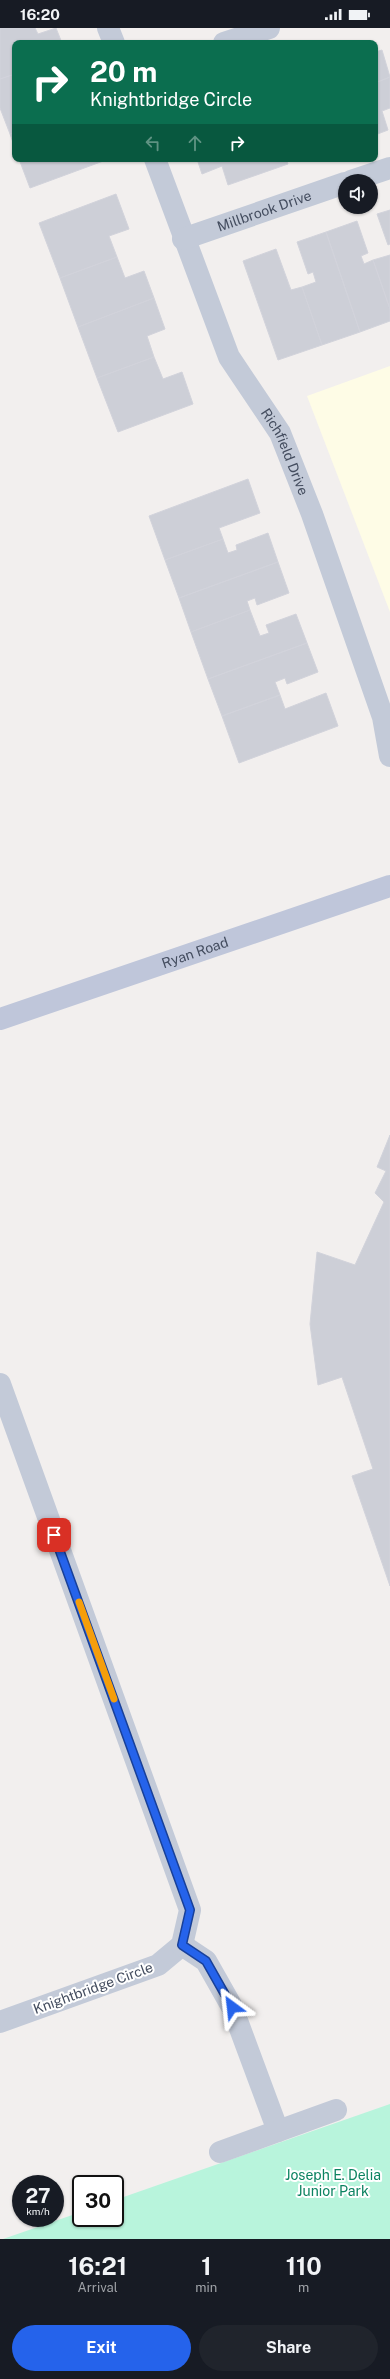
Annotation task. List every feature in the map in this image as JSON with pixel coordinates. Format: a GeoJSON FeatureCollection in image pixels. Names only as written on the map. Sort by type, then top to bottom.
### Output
{"type":"FeatureCollection","features":[{"type":"Feature","properties":{"kind":"main road","name":"Ryan Road"},"geometry":{"type":"LineString","coordinates":[[0,1019],[390,886]]}},
{"type":"Feature","properties":{"kind":"street"},"geometry":{"type":"LineString","coordinates":[[108,28],[113,40]]}},
{"type":"Feature","properties":{"kind":"street"},"geometry":{"type":"LineString","coordinates":[[233,40],[269,28]]}},
{"type":"Feature","properties":{"kind":"street","name":"Richfield Drive"},"geometry":{"type":"LineString","coordinates":[[156,162],[183,239],[228,358],[280,433],[312,514],[383,717],[390,756]]}},
{"type":"Feature","properties":{"kind":"street"},"geometry":{"type":"LineString","coordinates":[[372,174],[390,168]]}},
{"type":"Feature","properties":{"kind":"street","name":"Millbrook Drive"},"geometry":{"type":"LineString","coordinates":[[183,239],[338,185]]}},
{"type":"Feature","properties":{"kind":"street"},"geometry":{"type":"LineString","coordinates":[[0,1384],[190,1910],[182,1945],[206,1961],[232,2007],[278,2131]]}},
{"type":"Feature","properties":{"kind":"street","name":"Knightbridge Circle"},"geometry":{"type":"LineString","coordinates":[[0,2022],[158,1965],[182,1945]]}},
{"type":"Feature","properties":{"kind":"street"},"geometry":{"type":"LineString","coordinates":[[220,2152],[336,2110]]}},
{"type":"Feature","properties":{"kind":"shaded area"},"geometry":{"type":"Polygon","coordinates":[[[390,366],[390,612],[307,396],[390,366]]]}},
{"type":"Feature","properties":{"kind":"green space","name":"Joseph E. Delia Junior Park"},"geometry":{"type":"Polygon","coordinates":[[[390,2104],[390,2239],[3,2239],[38,2227],[64,2227],[64,2218],[72,2215],[72,2227],[124,2227],[124,2197],[390,2104]]]}},
{"type":"Feature","properties":{"kind":"building"},"geometry":{"type":"Polygon","coordinates":[[[0,28],[35,28],[38,34],[56,28],[61,40],[12,40],[12,75],[0,79],[0,28]]]}},
{"type":"Feature","properties":{"kind":"building"},"geometry":{"type":"Polygon","coordinates":[[[382,50],[390,77],[378,82],[378,51],[382,50]]]}},
{"type":"Feature","properties":{"kind":"building"},"geometry":{"type":"Polygon","coordinates":[[[12,75],[12,133],[10,134],[0,108],[0,79],[12,75]]]}},
{"type":"Feature","properties":{"kind":"building"},"geometry":{"type":"Polygon","coordinates":[[[390,77],[390,108],[382,111],[388,130],[378,134],[378,82],[390,77]]]}},
{"type":"Feature","properties":{"kind":"building"},"geometry":{"type":"Polygon","coordinates":[[[20,162],[101,162],[30,188],[20,162]]]}},
{"type":"Feature","properties":{"kind":"building"},"geometry":{"type":"Polygon","coordinates":[[[198,162],[287,162],[288,164],[228,185],[222,166],[202,174],[198,162]]]}},
{"type":"Feature","properties":{"kind":"building"},"geometry":{"type":"Polygon","coordinates":[[[116,194],[129,229],[109,236],[117,257],[60,278],[39,223],[116,194]]]}},
{"type":"Feature","properties":{"kind":"building"},"geometry":{"type":"Polygon","coordinates":[[[390,210],[390,244],[388,245],[377,214],[390,210]]]}},
{"type":"Feature","properties":{"kind":"building"},"geometry":{"type":"Polygon","coordinates":[[[357,221],[368,253],[361,256],[364,264],[373,260],[390,309],[390,321],[360,332],[326,232],[357,221]]]}},
{"type":"Feature","properties":{"kind":"building"},"geometry":{"type":"Polygon","coordinates":[[[326,232],[360,332],[322,345],[302,287],[316,282],[313,272],[308,274],[297,242],[326,232]]]}},
{"type":"Feature","properties":{"kind":"building"},"geometry":{"type":"Polygon","coordinates":[[[276,249],[291,290],[302,287],[322,345],[278,360],[243,261],[276,249]]]}},
{"type":"Feature","properties":{"kind":"building"},"geometry":{"type":"Polygon","coordinates":[[[390,255],[390,309],[373,260],[390,255]]]}},
{"type":"Feature","properties":{"kind":"building"},"geometry":{"type":"Polygon","coordinates":[[[117,257],[125,278],[144,271],[154,298],[78,327],[60,278],[117,257]]]}},
{"type":"Feature","properties":{"kind":"building"},"geometry":{"type":"Polygon","coordinates":[[[154,298],[165,329],[147,336],[154,357],[97,378],[78,327],[154,298]]]}},
{"type":"Feature","properties":{"kind":"building"},"geometry":{"type":"Polygon","coordinates":[[[154,357],[163,379],[182,372],[193,404],[118,432],[97,378],[154,357]]]}},
{"type":"Feature","properties":{"kind":"building"},"geometry":{"type":"Polygon","coordinates":[[[248,479],[260,513],[219,528],[223,539],[165,560],[149,516],[248,479]]]}},
{"type":"Feature","properties":{"kind":"building"},"geometry":{"type":"Polygon","coordinates":[[[268,533],[278,562],[179,598],[165,560],[223,539],[228,553],[237,550],[236,545],[268,533]]]}},
{"type":"Feature","properties":{"kind":"building"},"geometry":{"type":"Polygon","coordinates":[[[278,562],[289,593],[257,605],[255,598],[247,601],[250,610],[191,632],[179,598],[278,562]]]}},
{"type":"Feature","properties":{"kind":"building"},"geometry":{"type":"Polygon","coordinates":[[[250,610],[260,636],[269,633],[266,625],[296,614],[307,643],[208,679],[191,632],[250,610]]]}},
{"type":"Feature","properties":{"kind":"building"},"geometry":{"type":"Polygon","coordinates":[[[307,643],[318,672],[287,684],[285,678],[275,682],[280,695],[222,716],[208,679],[307,643]]]}},
{"type":"Feature","properties":{"kind":"building"},"geometry":{"type":"Polygon","coordinates":[[[326,693],[338,726],[239,763],[222,716],[280,695],[285,709],[326,693]]]}},
{"type":"Feature","properties":{"kind":"building"},"geometry":{"type":"Polygon","coordinates":[[[390,1135],[390,1586],[352,1476],[373,1469],[342,1377],[318,1385],[310,1324],[317,1252],[355,1265],[384,1202],[375,1193],[386,1171],[377,1167],[390,1135]]]}},
{"type":"Feature","properties":{"kind":"slow traffic"},"geometry":{"type":"LineString","coordinates":[[79,1602],[114,1699]]}},
{"type":"Feature","properties":{"kind":"route"},"geometry":{"type":"LineString","coordinates":[[54,1535],[190,1910],[182,1945],[206,1961],[232,2007]]}}]}
